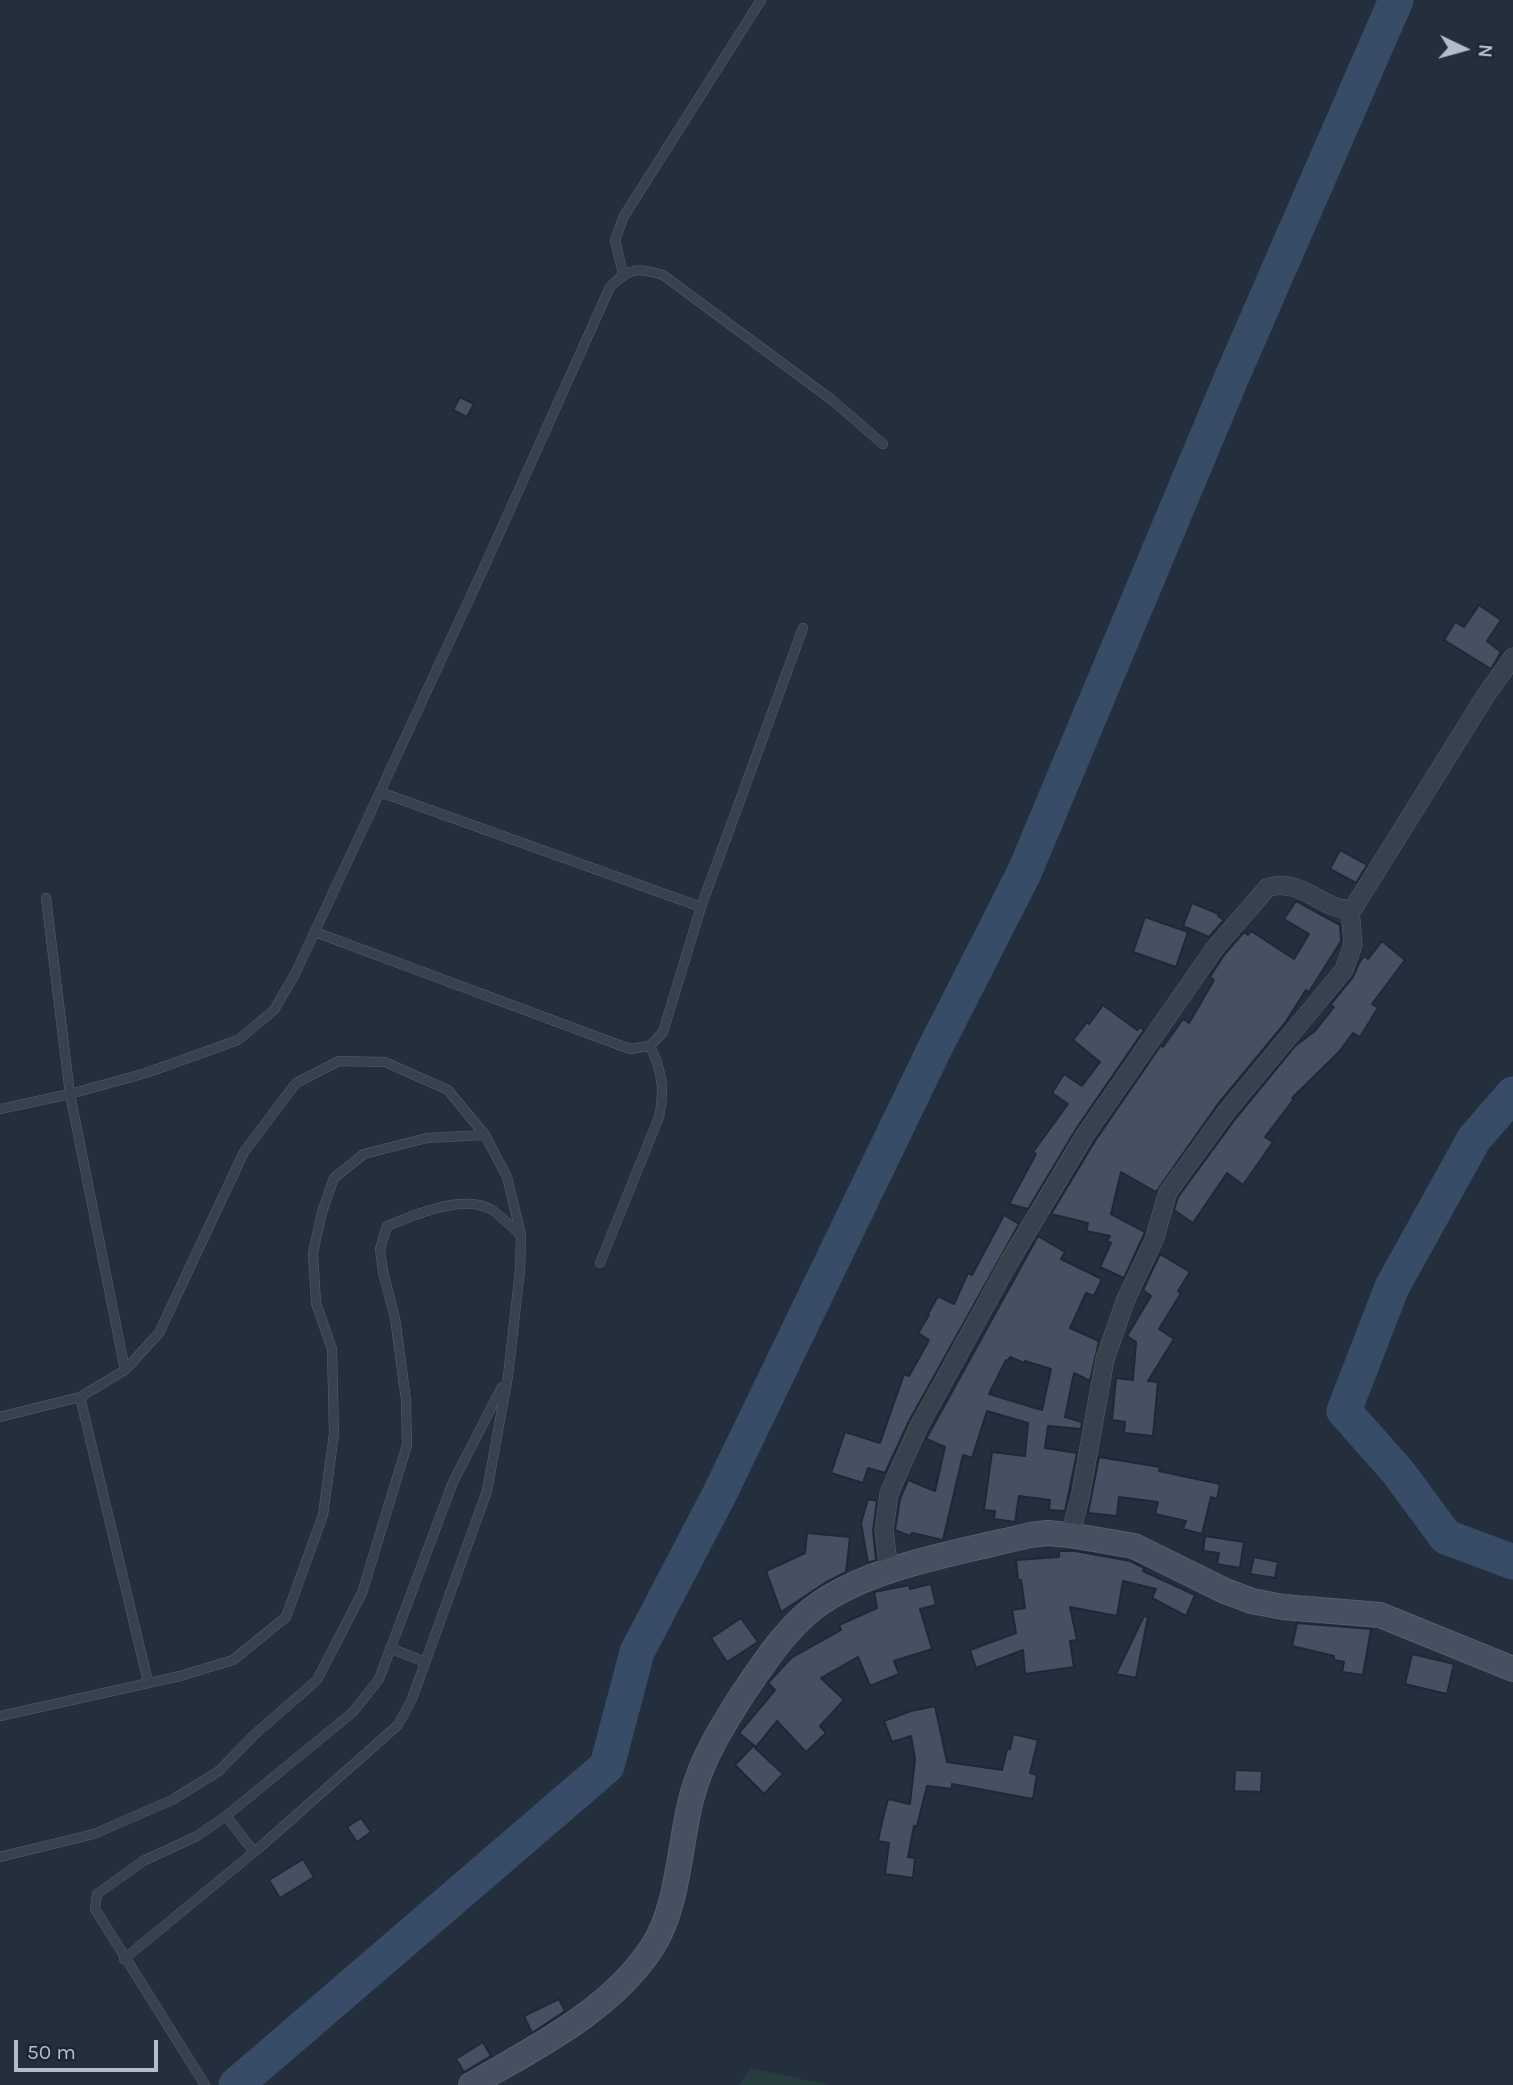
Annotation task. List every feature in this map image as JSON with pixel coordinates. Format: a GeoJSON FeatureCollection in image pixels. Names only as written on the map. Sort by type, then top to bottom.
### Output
{"type":"FeatureCollection","features":[{"type":"Feature","properties":{"kind":"main road"},"geometry":{"type":"LineString","coordinates":[[471,2085],[568,2027],[624,1982],[642,1962],[660,1934],[667,1917],[685,1822],[698,1774],[722,1726],[768,1658],[812,1609],[839,1592],[889,1572],[1030,1535],[1070,1535],[1134,1546],[1225,1591],[1252,1601],[1283,1607],[1380,1615],[1513,1669]]}},
{"type":"Feature","properties":{"kind":"street"},"geometry":{"type":"LineString","coordinates":[[889,1572],[885,1514],[897,1475],[919,1426],[1009,1262],[1067,1164],[1214,948],[1267,888],[1277,884],[1292,886],[1341,909],[1350,909],[1356,904],[1494,682],[1513,657]]}},
{"type":"Feature","properties":{"kind":"street"},"geometry":{"type":"LineString","coordinates":[[1070,1535],[1080,1498],[1105,1359],[1126,1299],[1154,1240],[1168,1192],[1227,1111],[1344,970],[1354,935],[1350,909]]}},
{"type":"Feature","properties":{"kind":"lane"},"geometry":{"type":"LineString","coordinates":[[623,274],[615,240],[620,224],[761,0]]}},
{"type":"Feature","properties":{"kind":"lane"},"geometry":{"type":"LineString","coordinates":[[0,1109],[70,1094],[146,1073],[239,1040],[274,1010],[315,932],[610,287],[623,274],[641,268],[663,275],[832,400],[883,444]]}},
{"type":"Feature","properties":{"kind":"lane"},"geometry":{"type":"LineString","coordinates":[[315,932],[630,1049],[650,1046],[663,1032],[701,907],[803,628]]}},
{"type":"Feature","properties":{"kind":"lane"},"geometry":{"type":"LineString","coordinates":[[380,792],[701,907]]}},
{"type":"Feature","properties":{"kind":"lane"},"geometry":{"type":"LineString","coordinates":[[46,898],[70,1094],[125,1370]]}},
{"type":"Feature","properties":{"kind":"lane"},"geometry":{"type":"LineString","coordinates":[[600,1263],[663,1100],[662,1074],[650,1046]]}},
{"type":"Feature","properties":{"kind":"lane"},"geometry":{"type":"LineString","coordinates":[[0,1417],[80,1397],[125,1370],[159,1333],[244,1152],[296,1083],[338,1061],[385,1062],[448,1090],[485,1135],[507,1177],[521,1235],[520,1270],[508,1376],[487,1491],[412,1699],[398,1725],[254,1852],[124,1959]]}},
{"type":"Feature","properties":{"kind":"lane"},"geometry":{"type":"LineString","coordinates":[[0,1716],[233,1660],[286,1617],[323,1515],[334,1434],[332,1349],[316,1303],[313,1253],[322,1212],[334,1178],[363,1154],[427,1138],[485,1135]]}},
{"type":"Feature","properties":{"kind":"lane"},"geometry":{"type":"LineString","coordinates":[[0,1857],[94,1834],[172,1800],[219,1771],[254,1735],[317,1680],[362,1593],[407,1445],[406,1400],[399,1345],[380,1249],[387,1226],[420,1212],[461,1204],[490,1209],[521,1235]]}},
{"type":"Feature","properties":{"kind":"lane"},"geometry":{"type":"LineString","coordinates":[[205,2085],[95,1909],[97,1894],[143,1861],[197,1836],[226,1816],[354,1712],[379,1679],[453,1482],[508,1376]]}},
{"type":"Feature","properties":{"kind":"lane"},"geometry":{"type":"LineString","coordinates":[[80,1397],[148,1682]]}},
{"type":"Feature","properties":{"kind":"lane"},"geometry":{"type":"LineString","coordinates":[[390,1648],[425,1662]]}},
{"type":"Feature","properties":{"kind":"lane"},"geometry":{"type":"LineString","coordinates":[[226,1816],[254,1852]]}},
{"type":"Feature","properties":{"kind":"green space"},"geometry":{"type":"Polygon","coordinates":[[[751,2068],[829,2085],[739,2085],[751,2068]]]}},
{"type":"Feature","properties":{"kind":"building"},"geometry":{"type":"Polygon","coordinates":[[[460,397],[474,404],[467,417],[453,410],[460,397]]]}},
{"type":"Feature","properties":{"kind":"building"},"geometry":{"type":"Polygon","coordinates":[[[1479,605],[1501,620],[1487,641],[1501,652],[1491,669],[1444,640],[1455,622],[1464,627],[1479,605]]]}},
{"type":"Feature","properties":{"kind":"building"},"geometry":{"type":"Polygon","coordinates":[[[1340,850],[1367,865],[1356,883],[1330,869],[1340,850]]]}},
{"type":"Feature","properties":{"kind":"building"},"geometry":{"type":"Polygon","coordinates":[[[1296,901],[1340,925],[1341,941],[1309,992],[1306,990],[1285,1023],[1218,1104],[1156,1192],[1121,1172],[1111,1214],[1145,1232],[1124,1278],[1100,1267],[1111,1243],[1107,1241],[1110,1236],[1086,1231],[1088,1223],[1051,1214],[1095,1141],[1161,1045],[1163,1047],[1183,1019],[1189,1023],[1214,980],[1210,977],[1244,932],[1248,935],[1251,931],[1294,959],[1309,934],[1284,919],[1296,901]]]}},
{"type":"Feature","properties":{"kind":"building"},"geometry":{"type":"Polygon","coordinates":[[[1192,903],[1219,914],[1224,920],[1209,937],[1183,926],[1192,903]]]}},
{"type":"Feature","properties":{"kind":"building"},"geometry":{"type":"Polygon","coordinates":[[[1145,917],[1188,932],[1176,967],[1133,952],[1145,917]]]}},
{"type":"Feature","properties":{"kind":"building"},"geometry":{"type":"Polygon","coordinates":[[[1382,941],[1405,960],[1372,1004],[1378,1008],[1360,1037],[1353,1033],[1339,1052],[1292,1098],[1294,1099],[1265,1137],[1273,1142],[1243,1185],[1227,1173],[1193,1223],[1174,1210],[1178,1197],[1236,1118],[1295,1046],[1315,1031],[1334,1007],[1330,1005],[1353,977],[1364,956],[1368,959],[1382,941]]]}},
{"type":"Feature","properties":{"kind":"building"},"geometry":{"type":"Polygon","coordinates":[[[1103,1005],[1137,1030],[1140,1027],[1144,1030],[1076,1129],[1028,1209],[1009,1204],[1036,1154],[1033,1152],[1068,1104],[1052,1093],[1064,1074],[1082,1086],[1100,1062],[1073,1040],[1103,1005]]]}},
{"type":"Feature","properties":{"kind":"building"},"geometry":{"type":"Polygon","coordinates":[[[1004,1215],[1019,1224],[909,1421],[885,1473],[868,1468],[863,1483],[831,1473],[845,1432],[880,1443],[904,1374],[909,1376],[929,1340],[918,1333],[928,1314],[938,1296],[954,1304],[968,1273],[972,1275],[1004,1215]]]}},
{"type":"Feature","properties":{"kind":"building"},"geometry":{"type":"Polygon","coordinates":[[[1038,1236],[1065,1252],[1061,1259],[1102,1279],[1094,1296],[1086,1293],[1070,1328],[1099,1341],[1090,1381],[1074,1373],[1065,1417],[1082,1422],[1081,1429],[1048,1426],[1045,1448],[1077,1453],[1065,1511],[1049,1510],[1050,1500],[1019,1496],[1015,1522],[994,1519],[995,1511],[984,1510],[992,1452],[1025,1456],[1028,1423],[987,1411],[972,1458],[963,1455],[943,1540],[912,1533],[910,1536],[895,1530],[900,1499],[908,1480],[935,1491],[945,1447],[926,1439],[1038,1236]],[[1010,1357],[1006,1360],[989,1394],[1042,1410],[1051,1369],[1025,1361],[1024,1363],[1010,1357]]]}},
{"type":"Feature","properties":{"kind":"building"},"geometry":{"type":"Polygon","coordinates":[[[1160,1254],[1190,1272],[1178,1291],[1181,1293],[1159,1329],[1174,1339],[1148,1381],[1158,1382],[1153,1436],[1124,1433],[1125,1422],[1112,1420],[1116,1378],[1133,1380],[1136,1342],[1127,1336],[1151,1296],[1143,1290],[1160,1254]]]}},
{"type":"Feature","properties":{"kind":"building"},"geometry":{"type":"Polygon","coordinates":[[[1099,1457],[1160,1467],[1159,1471],[1220,1484],[1217,1499],[1211,1497],[1202,1534],[1183,1529],[1186,1521],[1155,1514],[1158,1502],[1119,1497],[1117,1516],[1088,1513],[1099,1457]]]}},
{"type":"Feature","properties":{"kind":"building"},"geometry":{"type":"Polygon","coordinates":[[[868,1499],[877,1501],[873,1531],[876,1560],[868,1563],[861,1523],[868,1499]]]}},
{"type":"Feature","properties":{"kind":"building"},"geometry":{"type":"Polygon","coordinates":[[[807,1533],[850,1537],[846,1572],[781,1612],[766,1571],[805,1553],[807,1533]]]}},
{"type":"Feature","properties":{"kind":"building"},"geometry":{"type":"Polygon","coordinates":[[[1205,1536],[1244,1542],[1240,1568],[1217,1564],[1219,1553],[1203,1551],[1205,1536]]]}},
{"type":"Feature","properties":{"kind":"building"},"geometry":{"type":"Polygon","coordinates":[[[1059,1551],[1075,1551],[1130,1561],[1144,1568],[1143,1571],[1195,1595],[1186,1616],[1152,1598],[1156,1589],[1123,1581],[1117,1616],[1070,1607],[1077,1640],[1070,1641],[1074,1667],[1025,1674],[1023,1650],[976,1668],[970,1650],[1016,1633],[1012,1610],[1025,1608],[1016,1560],[1059,1557],[1059,1551]]]}},
{"type":"Feature","properties":{"kind":"building"},"geometry":{"type":"Polygon","coordinates":[[[1254,1557],[1278,1562],[1275,1578],[1250,1574],[1254,1557]]]}},
{"type":"Feature","properties":{"kind":"building"},"geometry":{"type":"Polygon","coordinates":[[[931,1584],[936,1605],[920,1609],[932,1649],[894,1661],[899,1674],[870,1686],[858,1657],[821,1678],[844,1700],[820,1726],[826,1733],[806,1752],[777,1721],[756,1747],[739,1733],[775,1690],[768,1683],[791,1658],[841,1630],[839,1625],[877,1608],[874,1592],[931,1584]]]}},
{"type":"Feature","properties":{"kind":"building"},"geometry":{"type":"Polygon","coordinates":[[[1144,1616],[1148,1617],[1136,1678],[1116,1674],[1144,1616]]]}},
{"type":"Feature","properties":{"kind":"building"},"geometry":{"type":"Polygon","coordinates":[[[741,1618],[758,1642],[727,1662],[711,1638],[741,1618]]]}},
{"type":"Feature","properties":{"kind":"building"},"geometry":{"type":"Polygon","coordinates":[[[1297,1623],[1371,1629],[1363,1675],[1342,1672],[1344,1662],[1334,1660],[1334,1656],[1292,1646],[1297,1623]]]}},
{"type":"Feature","properties":{"kind":"building"},"geometry":{"type":"Polygon","coordinates":[[[1412,1654],[1454,1664],[1447,1694],[1405,1684],[1412,1654]]]}},
{"type":"Feature","properties":{"kind":"building"},"geometry":{"type":"Polygon","coordinates":[[[935,1706],[947,1762],[1002,1770],[1013,1734],[1038,1740],[1030,1773],[1037,1775],[1033,1799],[952,1784],[952,1789],[927,1786],[917,1826],[914,1826],[908,1857],[915,1858],[913,1878],[885,1874],[889,1843],[878,1841],[888,1799],[910,1804],[915,1759],[911,1736],[892,1742],[884,1721],[935,1706]]]}},
{"type":"Feature","properties":{"kind":"building"},"geometry":{"type":"Polygon","coordinates":[[[753,1746],[783,1774],[764,1794],[735,1765],[753,1746]]]}},
{"type":"Feature","properties":{"kind":"building"},"geometry":{"type":"Polygon","coordinates":[[[1235,1770],[1262,1771],[1261,1792],[1234,1791],[1235,1770]]]}},
{"type":"Feature","properties":{"kind":"building"},"geometry":{"type":"Polygon","coordinates":[[[361,1818],[371,1832],[357,1842],[347,1827],[361,1818]]]}},
{"type":"Feature","properties":{"kind":"building"},"geometry":{"type":"Polygon","coordinates":[[[303,1859],[314,1877],[280,1898],[269,1880],[303,1859]]]}},
{"type":"Feature","properties":{"kind":"building"},"geometry":{"type":"Polygon","coordinates":[[[559,1999],[565,2011],[532,2033],[524,2016],[559,1999]]]}},
{"type":"Feature","properties":{"kind":"building"},"geometry":{"type":"Polygon","coordinates":[[[483,2042],[491,2056],[464,2072],[456,2059],[483,2042]]]}},
{"type":"Feature","properties":{"kind":"waterway"},"geometry":{"type":"LineString","coordinates":[[236,2085],[607,1766],[637,1652],[719,1495],[934,1050],[1024,873],[1231,379],[1396,0]]}},
{"type":"Feature","properties":{"kind":"waterway"},"geometry":{"type":"LineString","coordinates":[[1513,1094],[1474,1139],[1392,1287],[1344,1411],[1398,1472],[1446,1537],[1513,1562]]}}]}
